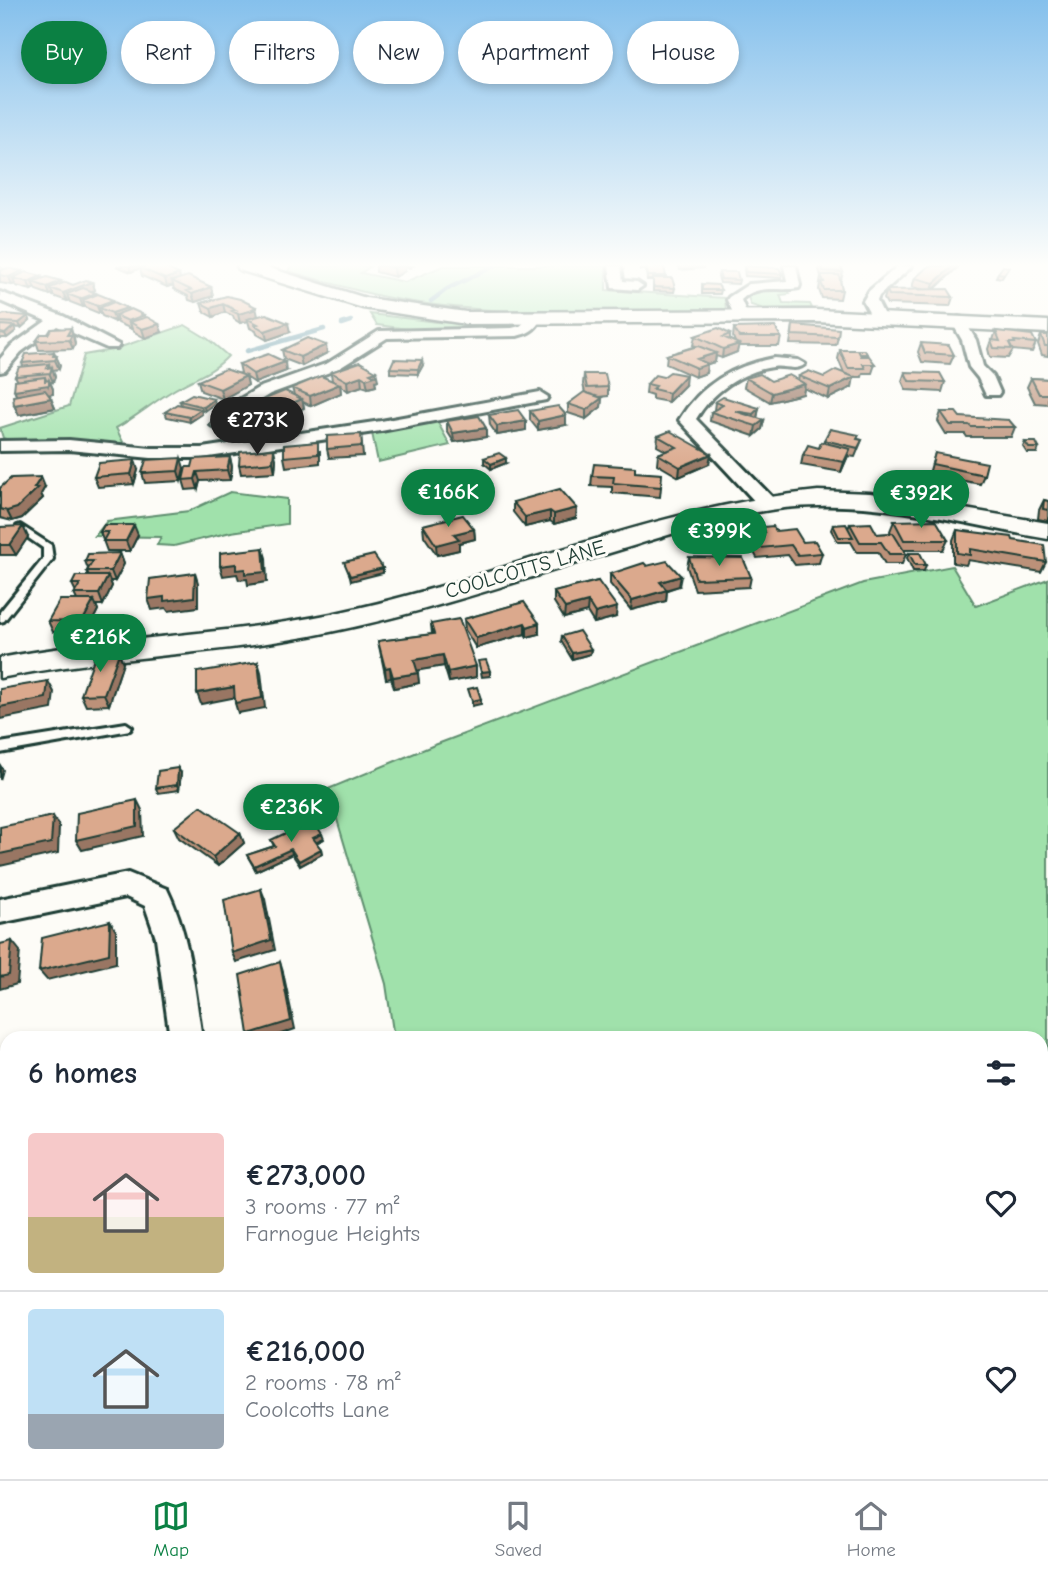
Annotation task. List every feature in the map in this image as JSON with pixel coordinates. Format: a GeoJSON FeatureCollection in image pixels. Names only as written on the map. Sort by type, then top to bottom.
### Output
{"type":"FeatureCollection","features":[{"type":"Feature","properties":{"kind":"main road","name":"COOLCOTTS LANE"},"geometry":{"type":"LineString","coordinates":[[0,668],[57,657],[252,636],[331,623],[667,527],[767,503],[818,498],[870,500],[1048,531]]}},
{"type":"Feature","properties":{"kind":"street"},"geometry":{"type":"LineString","coordinates":[[0,368],[16,349],[36,335]]}},
{"type":"Feature","properties":{"kind":"street"},"geometry":{"type":"LineString","coordinates":[[91,335],[112,345],[93,352]]}},
{"type":"Feature","properties":{"kind":"street"},"geometry":{"type":"LineString","coordinates":[[237,428],[219,425],[233,410],[264,391],[333,366],[382,335]]}},
{"type":"Feature","properties":{"kind":"street"},"geometry":{"type":"LineString","coordinates":[[966,335],[976,367],[985,376],[992,392]]}},
{"type":"Feature","properties":{"kind":"street"},"geometry":{"type":"LineString","coordinates":[[767,503],[687,420],[703,396],[748,369],[772,362],[798,364]]}},
{"type":"Feature","properties":{"kind":"street"},"geometry":{"type":"LineString","coordinates":[[0,446],[69,445],[151,453],[202,453],[361,429],[540,397]]}},
{"type":"Feature","properties":{"kind":"street"},"geometry":{"type":"LineString","coordinates":[[0,911],[128,885],[157,898],[171,938],[185,1031]]}},
{"type":"Feature","properties":{"kind":"lane"},"geometry":{"type":"LineString","coordinates":[[0,618],[48,559],[48,547],[20,528]]}},
{"type":"Feature","properties":{"kind":"lane"},"geometry":{"type":"LineString","coordinates":[[0,748],[126,727]]}},
{"type":"Feature","properties":{"kind":"green space"},"geometry":{"type":"Polygon","coordinates":[[[156,335],[201,335],[228,356],[216,367],[172,391],[116,428],[125,446],[83,441],[18,443],[3,438],[0,428],[69,406],[84,355],[112,350],[156,335]]]}},
{"type":"Feature","properties":{"kind":"green space"},"geometry":{"type":"Polygon","coordinates":[[[437,421],[450,445],[378,462],[372,433],[437,421]]]}},
{"type":"Feature","properties":{"kind":"green space"},"geometry":{"type":"Polygon","coordinates":[[[230,492],[287,499],[287,524],[231,532],[174,546],[157,545],[161,537],[95,536],[107,521],[189,511],[230,492]]]}},
{"type":"Feature","properties":{"kind":"green space"},"geometry":{"type":"Polygon","coordinates":[[[952,566],[976,606],[1048,579],[1048,1031],[393,1031],[386,984],[328,789],[432,746],[863,583],[952,566]]]}},
{"type":"Feature","properties":{"kind":"building"},"geometry":{"type":"Polygon","coordinates":[[[40,335],[72,335],[69,340],[36,341],[40,335]]]}},
{"type":"Feature","properties":{"kind":"building"},"geometry":{"type":"Polygon","coordinates":[[[728,335],[723,337],[739,344],[723,349],[695,336],[728,335]]]}},
{"type":"Feature","properties":{"kind":"building"},"geometry":{"type":"Polygon","coordinates":[[[738,335],[781,337],[739,337],[738,335]]]}},
{"type":"Feature","properties":{"kind":"building"},"geometry":{"type":"Polygon","coordinates":[[[792,335],[838,335],[838,337],[792,335]]]}},
{"type":"Feature","properties":{"kind":"building"},"geometry":{"type":"Polygon","coordinates":[[[998,335],[1032,335],[1036,343],[1014,341],[1015,343],[1009,343],[1012,349],[994,348],[991,340],[1000,341],[998,335]]]}},
{"type":"Feature","properties":{"kind":"building"},"geometry":{"type":"Polygon","coordinates":[[[1041,335],[1048,335],[1048,346],[1045,346],[1041,335]]]}},
{"type":"Feature","properties":{"kind":"building"},"geometry":{"type":"Polygon","coordinates":[[[307,338],[326,345],[300,357],[282,350],[307,338]]]}},
{"type":"Feature","properties":{"kind":"building"},"geometry":{"type":"Polygon","coordinates":[[[921,343],[949,345],[954,355],[925,353],[921,343]]]}},
{"type":"Feature","properties":{"kind":"building"},"geometry":{"type":"Polygon","coordinates":[[[698,346],[716,353],[697,359],[708,364],[697,368],[667,355],[698,346]]]}},
{"type":"Feature","properties":{"kind":"building"},"geometry":{"type":"Polygon","coordinates":[[[840,350],[858,350],[861,356],[869,356],[875,364],[863,364],[865,368],[848,368],[840,350]]]}},
{"type":"Feature","properties":{"kind":"building"},"geometry":{"type":"Polygon","coordinates":[[[54,352],[53,356],[57,356],[55,360],[22,363],[26,354],[54,352]]]}},
{"type":"Feature","properties":{"kind":"building"},"geometry":{"type":"Polygon","coordinates":[[[268,354],[285,362],[253,374],[239,364],[268,354]]]}},
{"type":"Feature","properties":{"kind":"building"},"geometry":{"type":"Polygon","coordinates":[[[394,359],[422,360],[418,369],[390,368],[394,359]]]}},
{"type":"Feature","properties":{"kind":"building"},"geometry":{"type":"Polygon","coordinates":[[[360,362],[376,371],[370,373],[375,376],[366,379],[361,376],[347,381],[331,372],[360,362]]]}},
{"type":"Feature","properties":{"kind":"building"},"geometry":{"type":"Polygon","coordinates":[[[49,364],[47,368],[52,367],[50,373],[15,376],[19,367],[49,364]]]}},
{"type":"Feature","properties":{"kind":"building"},"geometry":{"type":"Polygon","coordinates":[[[225,369],[246,376],[220,389],[198,381],[225,369]]]}},
{"type":"Feature","properties":{"kind":"building"},"geometry":{"type":"Polygon","coordinates":[[[836,370],[854,377],[830,389],[799,376],[809,371],[824,377],[836,370]]]}},
{"type":"Feature","properties":{"kind":"building"},"geometry":{"type":"Polygon","coordinates":[[[670,372],[686,375],[669,393],[653,389],[656,386],[647,384],[655,375],[663,377],[670,372]]]}},
{"type":"Feature","properties":{"kind":"building"},"geometry":{"type":"Polygon","coordinates":[[[905,372],[940,373],[945,382],[909,381],[905,372]]]}},
{"type":"Feature","properties":{"kind":"building"},"geometry":{"type":"Polygon","coordinates":[[[584,374],[605,374],[608,387],[587,388],[584,374]]]}},
{"type":"Feature","properties":{"kind":"building"},"geometry":{"type":"Polygon","coordinates":[[[760,374],[771,381],[789,375],[805,384],[772,393],[746,378],[760,374]]]}},
{"type":"Feature","properties":{"kind":"building"},"geometry":{"type":"Polygon","coordinates":[[[321,376],[340,384],[310,396],[292,388],[321,376]]]}},
{"type":"Feature","properties":{"kind":"building"},"geometry":{"type":"Polygon","coordinates":[[[45,377],[45,381],[49,380],[49,385],[14,390],[15,381],[45,377]]]}},
{"type":"Feature","properties":{"kind":"building"},"geometry":{"type":"Polygon","coordinates":[[[1031,378],[1048,379],[1048,394],[1039,394],[1031,378]]]}},
{"type":"Feature","properties":{"kind":"building"},"geometry":{"type":"Polygon","coordinates":[[[45,390],[51,398],[14,405],[13,396],[45,390]]]}},
{"type":"Feature","properties":{"kind":"building"},"geometry":{"type":"Polygon","coordinates":[[[285,391],[302,399],[272,412],[255,403],[285,391]]]}},
{"type":"Feature","properties":{"kind":"building"},"geometry":{"type":"Polygon","coordinates":[[[584,392],[602,398],[586,410],[568,404],[584,392]]]}},
{"type":"Feature","properties":{"kind":"building"},"geometry":{"type":"Polygon","coordinates":[[[192,394],[214,399],[204,407],[180,401],[192,394]]]}},
{"type":"Feature","properties":{"kind":"building"},"geometry":{"type":"Polygon","coordinates":[[[723,397],[759,408],[753,414],[735,411],[764,420],[756,426],[711,412],[723,405],[715,402],[723,397]]]}},
{"type":"Feature","properties":{"kind":"building"},"geometry":{"type":"Polygon","coordinates":[[[177,404],[201,409],[189,417],[165,412],[177,404]]]}},
{"type":"Feature","properties":{"kind":"building"},"geometry":{"type":"Polygon","coordinates":[[[558,406],[566,415],[538,421],[530,411],[558,406]]]}},
{"type":"Feature","properties":{"kind":"building"},"geometry":{"type":"Polygon","coordinates":[[[518,410],[526,421],[497,426],[489,415],[518,410]]]}},
{"type":"Feature","properties":{"kind":"building"},"geometry":{"type":"Polygon","coordinates":[[[941,412],[956,412],[960,417],[1009,420],[1015,427],[950,425],[941,412]]]}},
{"type":"Feature","properties":{"kind":"building"},"geometry":{"type":"Polygon","coordinates":[[[479,416],[486,428],[453,433],[447,421],[479,416]]]}},
{"type":"Feature","properties":{"kind":"building"},"geometry":{"type":"Polygon","coordinates":[[[830,429],[859,435],[857,439],[862,440],[858,448],[824,440],[830,429]]]}},
{"type":"Feature","properties":{"kind":"building"},"geometry":{"type":"Polygon","coordinates":[[[670,431],[711,454],[680,467],[658,454],[677,447],[658,436],[670,431]]]}},
{"type":"Feature","properties":{"kind":"building"},"geometry":{"type":"Polygon","coordinates":[[[361,434],[362,446],[327,449],[327,436],[361,434]]]}},
{"type":"Feature","properties":{"kind":"building"},"geometry":{"type":"Polygon","coordinates":[[[318,442],[318,454],[284,457],[284,445],[318,442]]]}},
{"type":"Feature","properties":{"kind":"building"},"geometry":{"type":"Polygon","coordinates":[[[821,442],[850,449],[844,462],[803,455],[808,445],[819,448],[821,442]]]}},
{"type":"Feature","properties":{"kind":"building"},"geometry":{"type":"Polygon","coordinates":[[[1025,442],[1036,442],[1039,448],[1029,448],[1025,442]]]}},
{"type":"Feature","properties":{"kind":"building"},"geometry":{"type":"Polygon","coordinates":[[[274,449],[273,462],[239,465],[240,452],[274,449]]]}},
{"type":"Feature","properties":{"kind":"building"},"geometry":{"type":"Polygon","coordinates":[[[499,453],[506,458],[491,464],[484,458],[499,453]]]}},
{"type":"Feature","properties":{"kind":"building"},"geometry":{"type":"Polygon","coordinates":[[[935,453],[987,463],[984,475],[932,464],[935,453]]]}},
{"type":"Feature","properties":{"kind":"building"},"geometry":{"type":"Polygon","coordinates":[[[230,457],[227,470],[197,472],[195,479],[183,480],[186,467],[192,467],[194,459],[230,457]]]}},
{"type":"Feature","properties":{"kind":"building"},"geometry":{"type":"Polygon","coordinates":[[[181,458],[178,471],[142,473],[146,460],[181,458]]]}},
{"type":"Feature","properties":{"kind":"building"},"geometry":{"type":"Polygon","coordinates":[[[135,460],[131,474],[94,477],[99,463],[135,460]]]}},
{"type":"Feature","properties":{"kind":"building"},"geometry":{"type":"Polygon","coordinates":[[[594,464],[635,467],[635,472],[662,474],[661,487],[613,483],[614,477],[592,476],[594,464]]]}},
{"type":"Feature","properties":{"kind":"building"},"geometry":{"type":"Polygon","coordinates":[[[41,477],[34,488],[38,488],[17,508],[7,511],[0,509],[0,488],[11,478],[41,477]]]}},
{"type":"Feature","properties":{"kind":"building"},"geometry":{"type":"Polygon","coordinates":[[[560,489],[577,508],[525,517],[513,502],[560,489]]]}},
{"type":"Feature","properties":{"kind":"building"},"geometry":{"type":"Polygon","coordinates":[[[1044,500],[1048,501],[1048,510],[1043,509],[1044,500]]]}},
{"type":"Feature","properties":{"kind":"building"},"geometry":{"type":"Polygon","coordinates":[[[463,515],[474,529],[454,534],[459,539],[436,545],[423,525],[463,515]]]}},
{"type":"Feature","properties":{"kind":"building"},"geometry":{"type":"Polygon","coordinates":[[[936,520],[948,540],[904,540],[894,521],[936,520]]]}},
{"type":"Feature","properties":{"kind":"building"},"geometry":{"type":"Polygon","coordinates":[[[871,523],[877,534],[893,533],[906,554],[889,554],[881,542],[860,542],[850,524],[871,523]]]}},
{"type":"Feature","properties":{"kind":"building"},"geometry":{"type":"Polygon","coordinates":[[[846,524],[853,537],[839,537],[833,525],[846,524]]]}},
{"type":"Feature","properties":{"kind":"building"},"geometry":{"type":"Polygon","coordinates":[[[104,525],[134,525],[126,541],[103,541],[108,532],[100,532],[104,525]]]}},
{"type":"Feature","properties":{"kind":"building"},"geometry":{"type":"Polygon","coordinates":[[[23,526],[10,545],[0,545],[0,527],[23,526]]]}},
{"type":"Feature","properties":{"kind":"building"},"geometry":{"type":"Polygon","coordinates":[[[773,526],[776,531],[795,529],[803,542],[815,541],[822,553],[798,555],[791,545],[760,548],[751,533],[765,532],[762,527],[773,526]]]}},
{"type":"Feature","properties":{"kind":"building"},"geometry":{"type":"Polygon","coordinates":[[[957,530],[1012,537],[1013,540],[1044,545],[1046,562],[970,549],[970,555],[957,553],[957,530]]]}},
{"type":"Feature","properties":{"kind":"building"},"geometry":{"type":"Polygon","coordinates":[[[263,548],[265,572],[245,574],[245,569],[236,570],[236,564],[220,566],[220,553],[263,548]]]}},
{"type":"Feature","properties":{"kind":"building"},"geometry":{"type":"Polygon","coordinates":[[[120,553],[111,571],[87,571],[93,561],[85,561],[88,554],[120,553]]]}},
{"type":"Feature","properties":{"kind":"building"},"geometry":{"type":"Polygon","coordinates":[[[909,553],[920,553],[926,565],[915,565],[909,553]]]}},
{"type":"Feature","properties":{"kind":"building"},"geometry":{"type":"Polygon","coordinates":[[[374,555],[383,568],[350,576],[344,562],[374,555]]]}},
{"type":"Feature","properties":{"kind":"building"},"geometry":{"type":"Polygon","coordinates":[[[689,557],[743,558],[751,577],[696,579],[689,557]]]}},
{"type":"Feature","properties":{"kind":"building"},"geometry":{"type":"Polygon","coordinates":[[[667,561],[681,576],[660,582],[667,590],[632,600],[610,574],[644,563],[647,566],[667,561]]]}},
{"type":"Feature","properties":{"kind":"building"},"geometry":{"type":"Polygon","coordinates":[[[195,573],[194,597],[164,601],[164,597],[148,599],[150,579],[195,573]]]}},
{"type":"Feature","properties":{"kind":"building"},"geometry":{"type":"Polygon","coordinates":[[[76,576],[108,576],[99,594],[74,594],[80,584],[72,584],[76,576]]]}},
{"type":"Feature","properties":{"kind":"building"},"geometry":{"type":"Polygon","coordinates":[[[598,581],[617,607],[595,613],[588,602],[565,608],[554,592],[598,581]]]}},
{"type":"Feature","properties":{"kind":"building"},"geometry":{"type":"Polygon","coordinates":[[[60,600],[94,600],[82,622],[48,621],[60,600]]]}},
{"type":"Feature","properties":{"kind":"building"},"geometry":{"type":"Polygon","coordinates":[[[524,602],[539,623],[527,627],[525,623],[476,638],[464,619],[524,602]]]}},
{"type":"Feature","properties":{"kind":"building"},"geometry":{"type":"Polygon","coordinates":[[[459,619],[476,666],[448,672],[443,655],[414,660],[418,673],[393,677],[390,667],[385,668],[378,641],[434,634],[431,624],[459,619]]]}},
{"type":"Feature","properties":{"kind":"building"},"geometry":{"type":"Polygon","coordinates":[[[579,631],[591,649],[572,653],[562,636],[579,631]]]}},
{"type":"Feature","properties":{"kind":"building"},"geometry":{"type":"Polygon","coordinates":[[[96,653],[119,653],[104,694],[81,695],[96,653]]]}},
{"type":"Feature","properties":{"kind":"building"},"geometry":{"type":"Polygon","coordinates":[[[486,660],[490,671],[481,672],[478,661],[486,660]]]}},
{"type":"Feature","properties":{"kind":"building"},"geometry":{"type":"Polygon","coordinates":[[[258,662],[262,698],[235,703],[234,687],[197,693],[197,672],[258,662]]]}},
{"type":"Feature","properties":{"kind":"building"},"geometry":{"type":"Polygon","coordinates":[[[48,681],[46,698],[0,707],[0,689],[48,681]]]}},
{"type":"Feature","properties":{"kind":"building"},"geometry":{"type":"Polygon","coordinates":[[[477,687],[481,699],[472,701],[468,689],[477,687]]]}},
{"type":"Feature","properties":{"kind":"building"},"geometry":{"type":"Polygon","coordinates":[[[178,768],[177,785],[156,788],[158,771],[178,768]]]}},
{"type":"Feature","properties":{"kind":"building"},"geometry":{"type":"Polygon","coordinates":[[[137,800],[137,826],[76,840],[77,813],[137,800]]]}},
{"type":"Feature","properties":{"kind":"building"},"geometry":{"type":"Polygon","coordinates":[[[201,806],[240,833],[213,857],[174,828],[201,806]]]}},
{"type":"Feature","properties":{"kind":"building"},"geometry":{"type":"Polygon","coordinates":[[[53,816],[51,843],[0,854],[0,827],[53,816]]]}},
{"type":"Feature","properties":{"kind":"building"},"geometry":{"type":"Polygon","coordinates":[[[313,820],[322,834],[313,838],[321,849],[299,861],[291,849],[254,866],[247,855],[275,846],[271,840],[313,820]]]}},
{"type":"Feature","properties":{"kind":"building"},"geometry":{"type":"Polygon","coordinates":[[[261,889],[271,940],[232,953],[224,900],[261,889]]]}},
{"type":"Feature","properties":{"kind":"building"},"geometry":{"type":"Polygon","coordinates":[[[110,921],[109,954],[39,971],[42,938],[110,921]]]}},
{"type":"Feature","properties":{"kind":"building"},"geometry":{"type":"Polygon","coordinates":[[[12,941],[9,975],[0,977],[0,944],[12,941]]]}},
{"type":"Feature","properties":{"kind":"building"},"geometry":{"type":"Polygon","coordinates":[[[280,962],[291,1021],[259,1031],[249,1031],[240,975],[280,962]]]}},
{"type":"Feature","properties":{"kind":"waterway"},"geometry":{"type":"LineString","coordinates":[[247,351],[303,335]]}}]}
